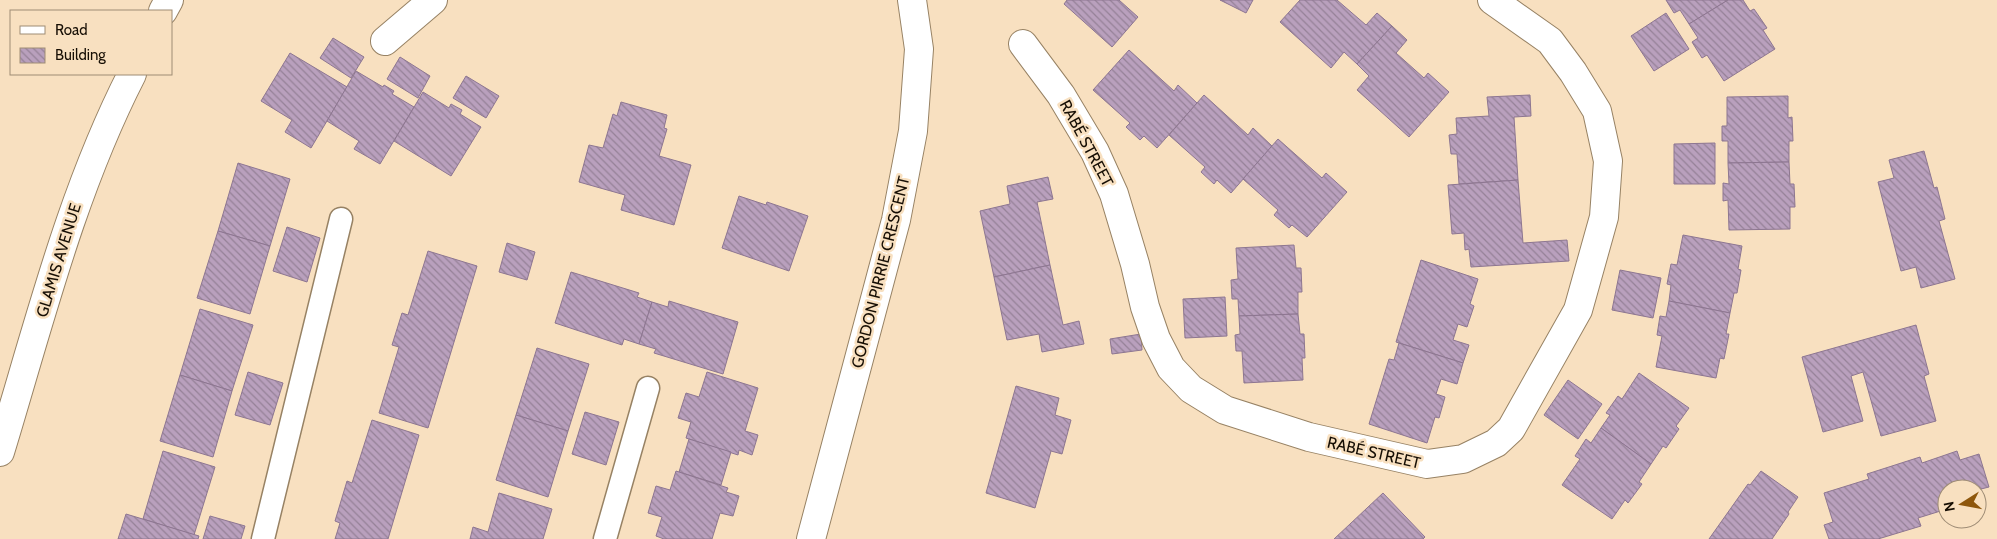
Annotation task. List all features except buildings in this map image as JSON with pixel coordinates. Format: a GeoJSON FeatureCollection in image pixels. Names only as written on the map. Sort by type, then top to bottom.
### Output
{"type":"FeatureCollection","features":[{"type":"Feature","properties":{"kind":"street"},"geometry":{"type":"LineString","coordinates":[[385,41],[434,0]]}},
{"type":"Feature","properties":{"kind":"street","name":"GORDON PIRRIE CRESCENT"},"geometry":{"type":"LineString","coordinates":[[811,539],[896,220],[913,131],[919,48],[912,0]]}},
{"type":"Feature","properties":{"kind":"street","name":"RABÉ STREET"},"geometry":{"type":"LineString","coordinates":[[1023,44],[1061,95],[1095,152],[1114,194],[1156,340],[1171,368],[1184,382],[1191,389],[1224,410],[1309,437],[1427,464],[1463,459],[1496,443],[1511,429],[1578,310],[1604,217],[1608,161],[1597,110],[1573,72],[1550,41],[1492,0]]}},
{"type":"Feature","properties":{"kind":"street","name":"GLAMIS AVENUE"},"geometry":{"type":"LineString","coordinates":[[0,452],[76,200],[117,103],[131,75]]}},
{"type":"Feature","properties":{"kind":"lane"},"geometry":{"type":"LineString","coordinates":[[263,539],[340,220]]}},
{"type":"Feature","properties":{"kind":"lane"},"geometry":{"type":"LineString","coordinates":[[606,539],[648,388]]}}]}
